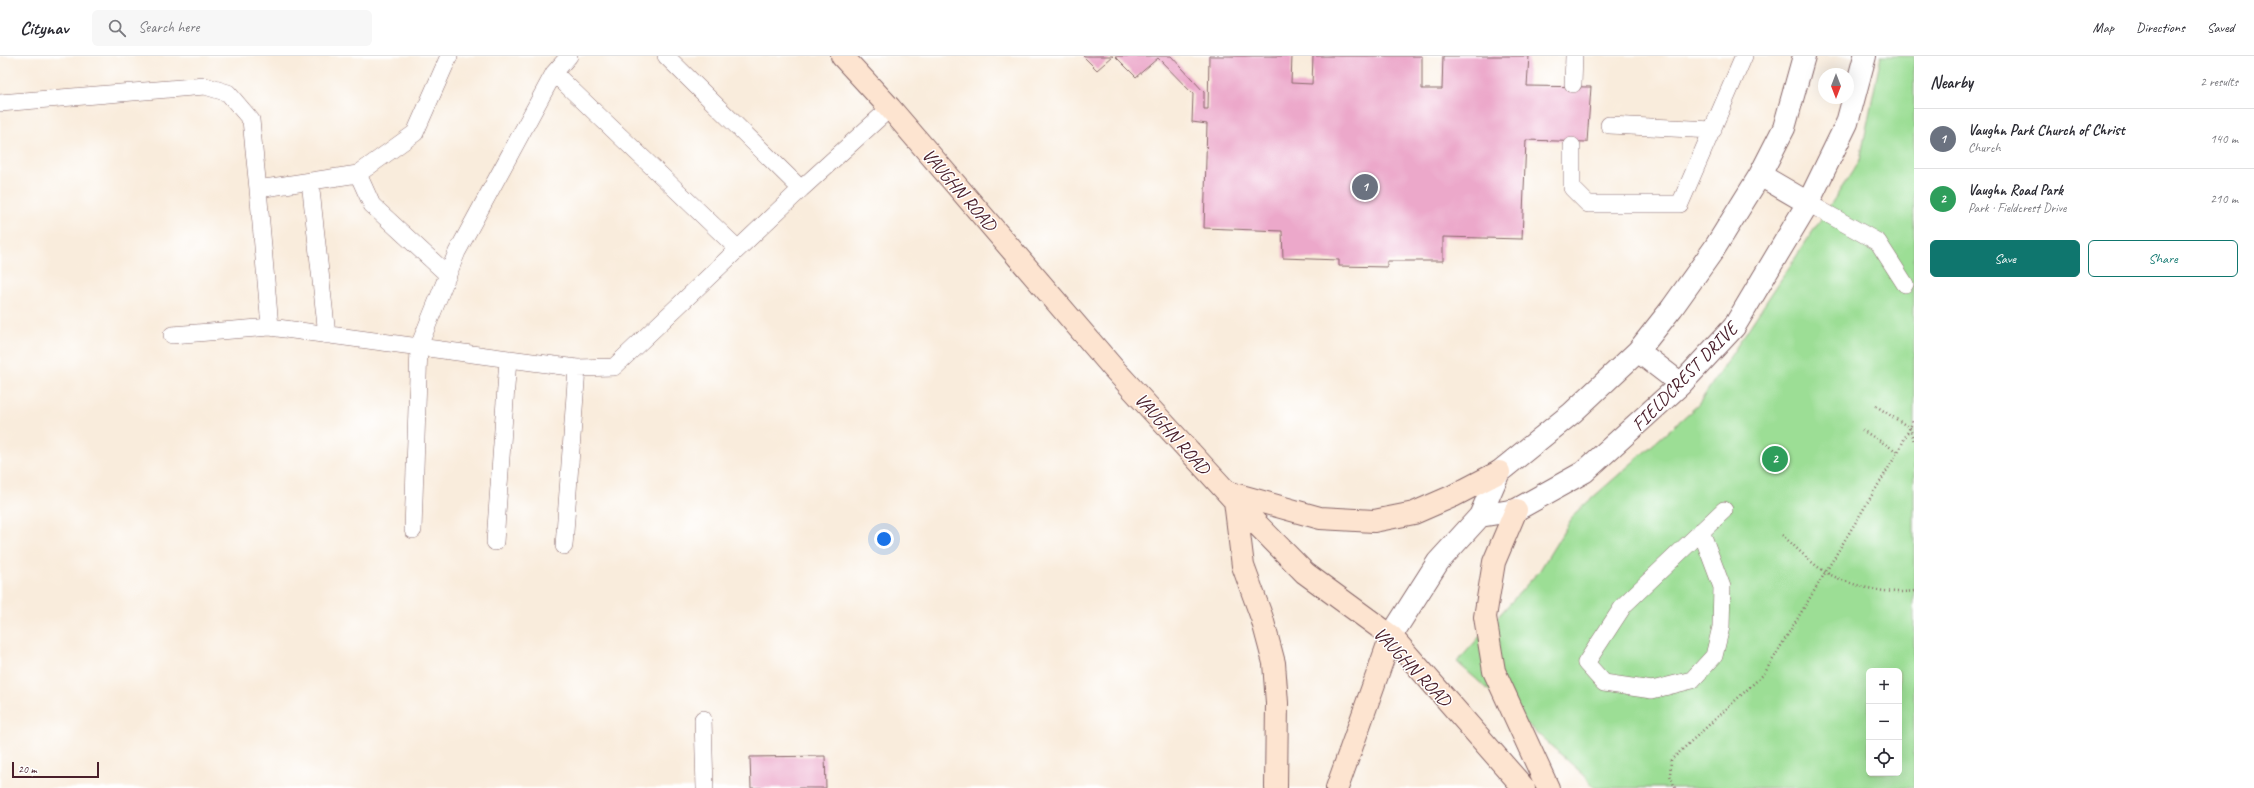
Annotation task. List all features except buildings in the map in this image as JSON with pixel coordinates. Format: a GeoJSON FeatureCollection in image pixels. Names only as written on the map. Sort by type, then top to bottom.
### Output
{"type":"FeatureCollection","features":[{"type":"Feature","properties":{"kind":"main road","name":"VAUGHN ROAD"},"geometry":{"type":"LineString","coordinates":[[842,56],[890,108],[1114,369],[1231,496],[1305,573],[1391,636],[1524,788]]}},
{"type":"Feature","properties":{"kind":"main road"},"geometry":{"type":"LineString","coordinates":[[1276,788],[1277,703],[1274,663],[1262,618],[1243,566],[1231,496],[1320,518],[1374,521],[1414,513],[1453,496],[1499,472]]}},
{"type":"Feature","properties":{"kind":"main road"},"geometry":{"type":"LineString","coordinates":[[1516,510],[1494,562],[1484,616],[1494,671],[1548,788]]}},
{"type":"Feature","properties":{"kind":"main road"},"geometry":{"type":"LineString","coordinates":[[1337,788],[1391,636]]}},
{"type":"Feature","properties":{"kind":"street"},"geometry":{"type":"LineString","coordinates":[[1391,636],[1438,562],[1480,516],[1499,472],[1572,413],[1638,351],[1714,249],[1760,175],[1784,128],[1804,56]]}},
{"type":"Feature","properties":{"kind":"street","name":"FIELDCREST DRIVE"},"geometry":{"type":"LineString","coordinates":[[1480,516],[1516,510],[1584,472],[1681,384],[1734,327],[1808,203],[1847,123],[1866,56]]}},
{"type":"Feature","properties":{"kind":"street"},"geometry":{"type":"LineString","coordinates":[[1760,175],[1808,203]]}},
{"type":"Feature","properties":{"kind":"street"},"geometry":{"type":"LineString","coordinates":[[1638,351],[1681,384]]}},
{"type":"Feature","properties":{"kind":"lane"},"geometry":{"type":"LineString","coordinates":[[258,189],[358,174],[414,133],[449,56]]}},
{"type":"Feature","properties":{"kind":"lane"},"geometry":{"type":"LineString","coordinates":[[413,530],[419,346],[457,252],[554,73],[569,56]]}},
{"type":"Feature","properties":{"kind":"lane"},"geometry":{"type":"LineString","coordinates":[[666,56],[801,189]]}},
{"type":"Feature","properties":{"kind":"lane"},"geometry":{"type":"LineString","coordinates":[[1574,56],[1574,84]]}},
{"type":"Feature","properties":{"kind":"lane"},"geometry":{"type":"LineString","coordinates":[[1572,146],[1572,188],[1588,204],[1680,204],[1744,56]]}},
{"type":"Feature","properties":{"kind":"lane"},"geometry":{"type":"LineString","coordinates":[[554,73],[738,249]]}},
{"type":"Feature","properties":{"kind":"lane"},"geometry":{"type":"LineString","coordinates":[[0,103],[205,86],[228,92],[251,120],[270,327]]}},
{"type":"Feature","properties":{"kind":"lane"},"geometry":{"type":"LineString","coordinates":[[172,335],[270,327],[577,368],[614,367],[801,189],[890,108]]}},
{"type":"Feature","properties":{"kind":"lane"},"geometry":{"type":"LineString","coordinates":[[1609,125],[1713,130]]}},
{"type":"Feature","properties":{"kind":"lane"},"geometry":{"type":"LineString","coordinates":[[358,174],[372,204],[448,275]]}},
{"type":"Feature","properties":{"kind":"lane"},"geometry":{"type":"LineString","coordinates":[[310,180],[327,335]]}},
{"type":"Feature","properties":{"kind":"lane"},"geometry":{"type":"LineString","coordinates":[[1808,203],[1878,242],[1905,284]]}},
{"type":"Feature","properties":{"kind":"lane"},"geometry":{"type":"LineString","coordinates":[[495,542],[508,359]]}},
{"type":"Feature","properties":{"kind":"lane"},"geometry":{"type":"LineString","coordinates":[[564,546],[577,368]]}},
{"type":"Feature","properties":{"kind":"lane"},"geometry":{"type":"LineString","coordinates":[[1701,531],[1722,587],[1721,627],[1714,656],[1692,680],[1652,690],[1604,683],[1586,663],[1624,606],[1701,531],[1724,510]]}},
{"type":"Feature","properties":{"kind":"lane"},"geometry":{"type":"LineString","coordinates":[[703,719],[705,788]]}},
{"type":"Feature","properties":{"kind":"path"},"geometry":{"type":"LineString","coordinates":[[1876,406],[1910,428],[1914,440]]}},
{"type":"Feature","properties":{"kind":"path"},"geometry":{"type":"LineString","coordinates":[[1675,788],[1670,775],[1671,760],[1764,674],[1898,452],[1914,419]]}},
{"type":"Feature","properties":{"kind":"path"},"geometry":{"type":"LineString","coordinates":[[1862,430],[1898,452]]}},
{"type":"Feature","properties":{"kind":"path"},"geometry":{"type":"LineString","coordinates":[[1782,535],[1826,572],[1862,587],[1906,592],[1914,591]]}},
{"type":"Feature","properties":{"kind":"green space"},"geometry":{"type":"Polygon","coordinates":[[[1881,56],[1914,56],[1914,788],[1595,788],[1584,775],[1457,662],[1540,570],[1575,513],[1698,405],[1860,160],[1881,56]]]}},
{"type":"Feature","properties":{"kind":"place","name":"Vaughn Park Church of Christ"},"geometry":{"type":"Point","coordinates":[1365,187]}},
{"type":"Feature","properties":{"kind":"place","name":"Vaughn Road Park"},"geometry":{"type":"Point","coordinates":[1775,459]}}]}
